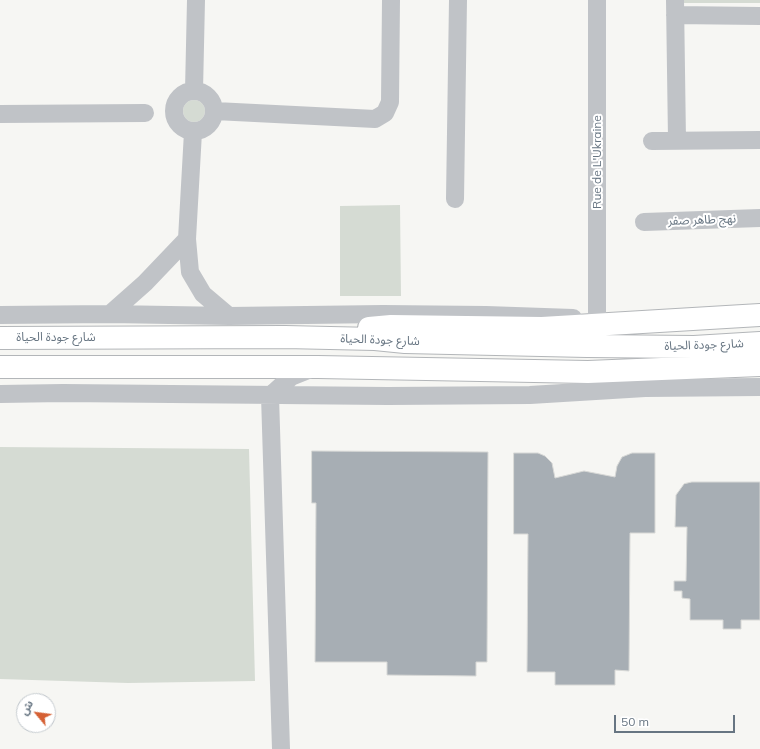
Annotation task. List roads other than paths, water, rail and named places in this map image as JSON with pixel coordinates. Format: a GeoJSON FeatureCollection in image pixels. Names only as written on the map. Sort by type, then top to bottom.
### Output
{"type":"FeatureCollection","features":[{"type":"Feature","properties":{"kind":"highway"},"geometry":{"type":"LineString","coordinates":[[311,338],[362,329],[391,326],[542,328],[597,322],[640,322],[760,315]]}},
{"type":"Feature","properties":{"kind":"highway","name":"شارع جودة الحياة"},"geometry":{"type":"LineString","coordinates":[[0,338],[311,338],[587,346],[694,346],[760,343]]}},
{"type":"Feature","properties":{"kind":"highway","name":"شارع جودة الحياة"},"geometry":{"type":"LineString","coordinates":[[0,367],[318,367],[588,372],[760,365]]}},
{"type":"Feature","properties":{"kind":"highway"},"geometry":{"type":"LineString","coordinates":[[588,372],[760,377]]}},
{"type":"Feature","properties":{"kind":"street"},"geometry":{"type":"LineString","coordinates":[[194,91],[196,0]]}},
{"type":"Feature","properties":{"kind":"street"},"geometry":{"type":"LineString","coordinates":[[215,111],[375,118],[385,113],[390,102],[391,0]]}},
{"type":"Feature","properties":{"kind":"street"},"geometry":{"type":"LineString","coordinates":[[455,199],[458,0]]}},
{"type":"Feature","properties":{"kind":"street","name":"Rue de L'Ukraine"},"geometry":{"type":"LineString","coordinates":[[597,0],[597,322]]}},
{"type":"Feature","properties":{"kind":"street"},"geometry":{"type":"LineString","coordinates":[[677,140],[675,8],[760,16]]}},
{"type":"Feature","properties":{"kind":"street"},"geometry":{"type":"LineString","coordinates":[[194,91],[206,95],[211,99],[215,111],[214,118],[206,128],[193,132],[187,130],[178,122],[174,111],[175,105],[183,95],[194,91]]}},
{"type":"Feature","properties":{"kind":"street"},"geometry":{"type":"LineString","coordinates":[[0,114],[146,114]]}},
{"type":"Feature","properties":{"kind":"street"},"geometry":{"type":"LineString","coordinates":[[193,132],[187,239],[190,272],[203,294],[229,316]]}},
{"type":"Feature","properties":{"kind":"street"},"geometry":{"type":"LineString","coordinates":[[652,141],[760,140]]}},
{"type":"Feature","properties":{"kind":"street","name":"نهج طاهر صفر"},"geometry":{"type":"LineString","coordinates":[[644,222],[760,218]]}},
{"type":"Feature","properties":{"kind":"street"},"geometry":{"type":"LineString","coordinates":[[110,314],[145,283],[187,239]]}},
{"type":"Feature","properties":{"kind":"street"},"geometry":{"type":"LineString","coordinates":[[0,315],[478,315],[555,317],[597,322]]}},
{"type":"Feature","properties":{"kind":"street"},"geometry":{"type":"LineString","coordinates":[[281,749],[270,396],[291,377],[318,367]]}},
{"type":"Feature","properties":{"kind":"street"},"geometry":{"type":"LineString","coordinates":[[0,394],[201,394],[270,396],[530,395],[645,388],[760,387]]}}]}
